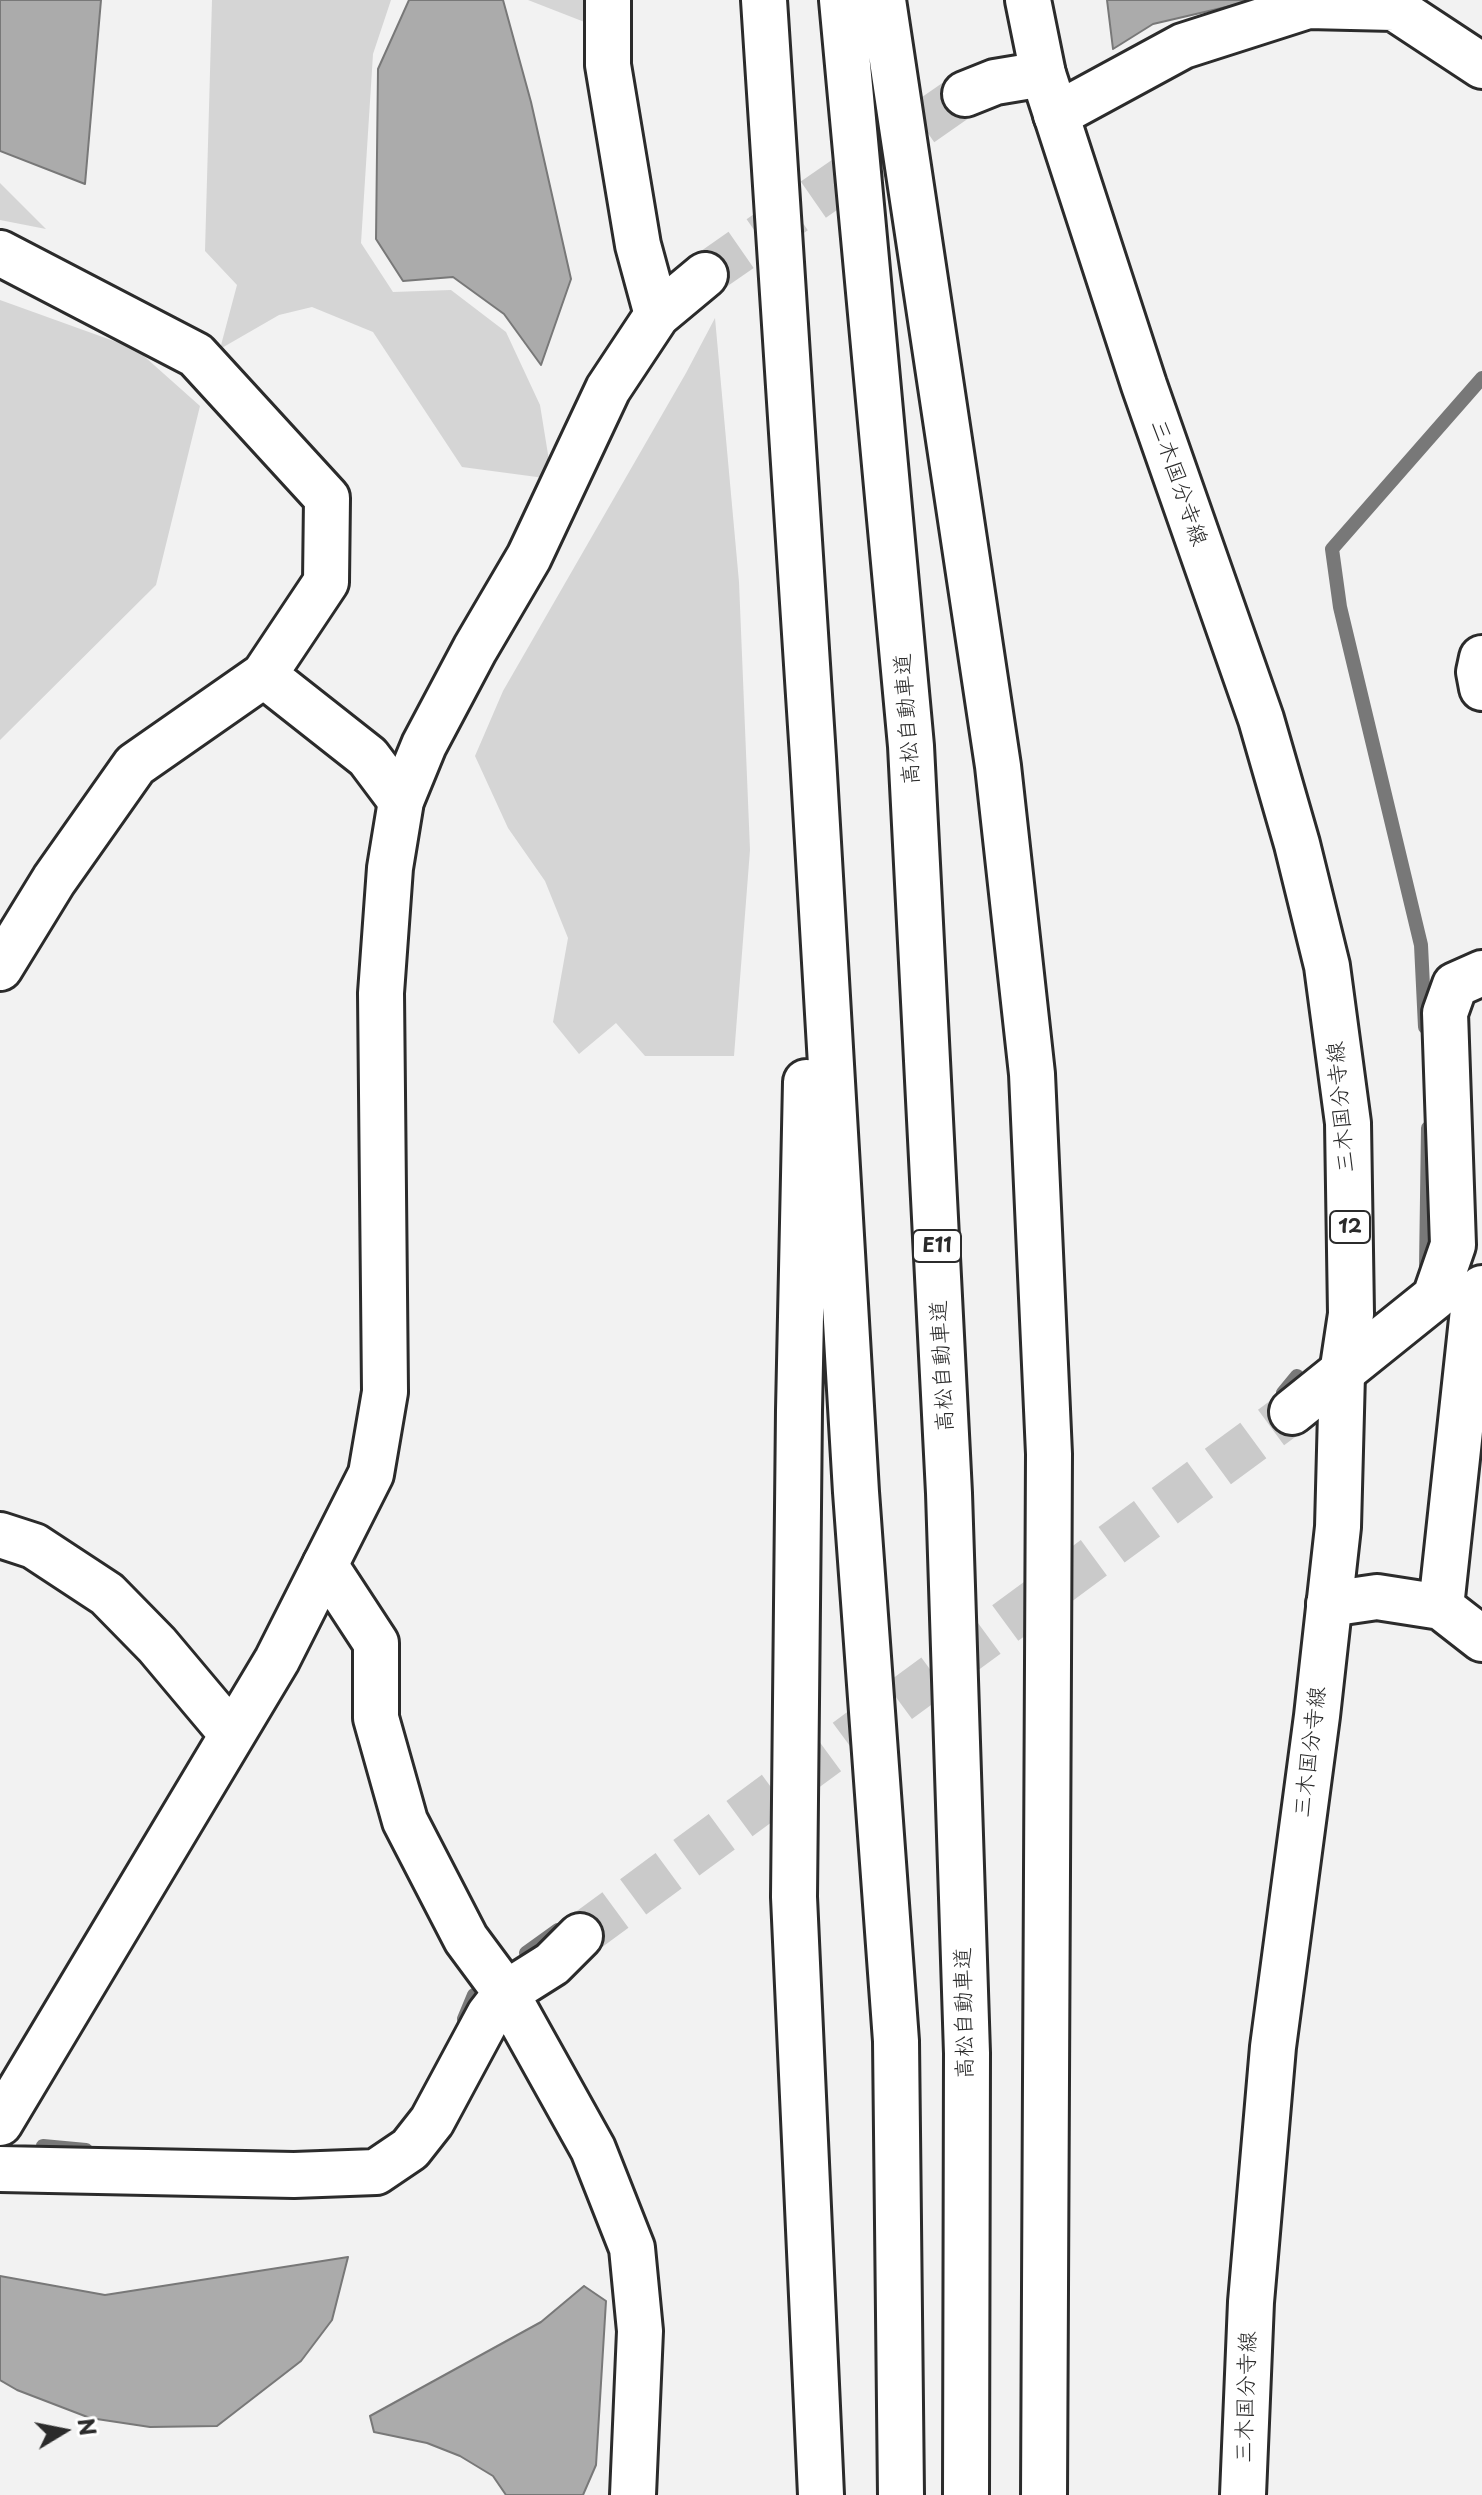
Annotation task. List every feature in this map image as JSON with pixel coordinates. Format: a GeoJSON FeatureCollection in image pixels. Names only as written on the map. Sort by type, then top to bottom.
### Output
{"type":"FeatureCollection","features":[{"type":"Feature","properties":{"kind":"main road"},"geometry":{"type":"LineString","coordinates":[[608,0],[608,65],[638,245],[657,315]]}},
{"type":"Feature","properties":{"kind":"main road"},"geometry":{"type":"LineString","coordinates":[[764,0],[856,1492],[896,2041],[901,2495]]}},
{"type":"Feature","properties":{"kind":"main road","name":"高松自動車道"},"geometry":{"type":"LineString","coordinates":[[842,0],[911,746],[949,1493],[967,2053],[966,2495]]}},
{"type":"Feature","properties":{"kind":"main road"},"geometry":{"type":"LineString","coordinates":[[883,0],[998,766],[1032,1074],[1049,1454],[1044,2495]]}},
{"type":"Feature","properties":{"kind":"main road","name":"三木国分寺線"},"geometry":{"type":"LineString","coordinates":[[1028,0],[1043,74],[1056,115],[1144,385],[1261,719],[1297,844],[1327,966],[1348,1123],[1351,1314],[1342,1374],[1338,1527],[1273,2047],[1251,2302],[1243,2495]]}},
{"type":"Feature","properties":{"kind":"main road"},"geometry":{"type":"LineString","coordinates":[[1056,115],[1183,46],[1311,3],[1394,8],[1482,66]]}},
{"type":"Feature","properties":{"kind":"main road"},"geometry":{"type":"LineString","coordinates":[[965,94],[995,82],[1043,74]]}},
{"type":"Feature","properties":{"kind":"main road"},"geometry":{"type":"LineString","coordinates":[[0,253],[196,355],[327,498],[326,582],[264,675],[135,765],[54,880],[0,968]]}},
{"type":"Feature","properties":{"kind":"main road"},"geometry":{"type":"LineString","coordinates":[[0,2123],[277,1660],[371,1474],[385,1392],[381,993],[390,868],[401,801],[431,732],[529,557],[608,389],[657,315],[705,275]]}},
{"type":"Feature","properties":{"kind":"main road"},"geometry":{"type":"LineString","coordinates":[[1482,658],[1479,672],[1482,688]]}},
{"type":"Feature","properties":{"kind":"main road"},"geometry":{"type":"LineString","coordinates":[[264,675],[368,757],[401,801]]}},
{"type":"Feature","properties":{"kind":"main road"},"geometry":{"type":"LineString","coordinates":[[813,757],[799,1410],[794,1897],[821,2495]]}},
{"type":"Feature","properties":{"kind":"main road"},"geometry":{"type":"LineString","coordinates":[[1292,1412],[1435,1297],[1453,1245],[1445,1013],[1455,985],[1482,973]]}},
{"type":"Feature","properties":{"kind":"main road"},"geometry":{"type":"LineString","coordinates":[[1441,1607],[1473,1310],[1482,1288]]}},
{"type":"Feature","properties":{"kind":"main road"},"geometry":{"type":"LineString","coordinates":[[0,1535],[34,1546],[107,1594],[157,1645],[231,1733]]}},
{"type":"Feature","properties":{"kind":"main road"},"geometry":{"type":"LineString","coordinates":[[325,1565],[376,1643],[376,1718],[405,1821],[466,1939],[506,1993],[593,2149],[632,2248],[640,2331],[633,2495]]}},
{"type":"Feature","properties":{"kind":"main road"},"geometry":{"type":"LineString","coordinates":[[1329,1604],[1377,1597],[1441,1607],[1482,1639]]}},
{"type":"Feature","properties":{"kind":"main road"},"geometry":{"type":"LineString","coordinates":[[0,2169],[294,2175],[376,2172],[410,2149],[432,2121],[489,2015],[506,1993],[552,1964],[580,1936]]}},
{"type":"Feature","properties":{"kind":"shaded area"},"geometry":{"type":"Polygon","coordinates":[[[0,0],[101,0],[85,184],[0,151],[0,0]]]}},
{"type":"Feature","properties":{"kind":"shaded area"},"geometry":{"type":"Polygon","coordinates":[[[212,0],[391,0],[373,54],[361,243],[393,292],[451,290],[506,332],[540,405],[552,479],[462,467],[373,332],[312,307],[279,315],[220,349],[237,285],[205,251],[212,0]]]}},
{"type":"Feature","properties":{"kind":"shaded area"},"geometry":{"type":"Polygon","coordinates":[[[409,0],[503,0],[531,102],[571,279],[541,365],[504,314],[453,277],[403,281],[376,239],[378,69],[409,0]]]}},
{"type":"Feature","properties":{"kind":"shaded area"},"geometry":{"type":"Polygon","coordinates":[[[528,0],[586,0],[587,23],[528,0]]]}},
{"type":"Feature","properties":{"kind":"shaded area"},"geometry":{"type":"Polygon","coordinates":[[[1107,0],[1256,0],[1153,24],[1113,49],[1107,0]]]}},
{"type":"Feature","properties":{"kind":"shaded area"},"geometry":{"type":"Polygon","coordinates":[[[0,183],[46,229],[0,220],[0,183]]]}},
{"type":"Feature","properties":{"kind":"shaded area"},"geometry":{"type":"Polygon","coordinates":[[[0,300],[136,349],[200,406],[156,585],[0,740],[0,300]]]}},
{"type":"Feature","properties":{"kind":"shaded area"},"geometry":{"type":"Polygon","coordinates":[[[715,318],[739,582],[750,850],[734,1056],[645,1056],[616,1023],[579,1054],[553,1022],[568,938],[545,881],[508,828],[475,756],[503,691],[715,318]]]}},
{"type":"Feature","properties":{"kind":"shaded area"},"geometry":{"type":"Polygon","coordinates":[[[348,2257],[332,2320],[301,2361],[217,2426],[150,2427],[90,2418],[17,2390],[0,2380],[0,2276],[105,2295],[348,2257]]]}},
{"type":"Feature","properties":{"kind":"shaded area"},"geometry":{"type":"Polygon","coordinates":[[[584,2286],[606,2301],[596,2465],[583,2495],[506,2495],[493,2476],[460,2456],[427,2443],[374,2432],[370,2416],[541,2322],[584,2286]]]}},
{"type":"Feature","properties":{"kind":"waterway"},"geometry":{"type":"LineString","coordinates":[[1425,1027],[1421,945],[1340,607],[1332,549],[1482,378]]}},
{"type":"Feature","properties":{"kind":"waterway"},"geometry":{"type":"LineString","coordinates":[[1426,1267],[1428,1128]]}},
{"type":"Feature","properties":{"kind":"waterway"},"geometry":{"type":"LineString","coordinates":[[1283,1393],[1297,1376]]}},
{"type":"Feature","properties":{"kind":"waterway"},"geometry":{"type":"LineString","coordinates":[[526,1953],[558,1930]]}},
{"type":"Feature","properties":{"kind":"waterway"},"geometry":{"type":"LineString","coordinates":[[464,2019],[474,1995]]}},
{"type":"Feature","properties":{"kind":"waterway"},"geometry":{"type":"LineString","coordinates":[[43,2146],[86,2150]]}},
{"type":"Feature","properties":{"kind":"tunnel"},"geometry":{"type":"LineString","coordinates":[[705,275],[965,94]]}},
{"type":"Feature","properties":{"kind":"tunnel"},"geometry":{"type":"LineString","coordinates":[[580,1936],[1292,1412]]}}]}
